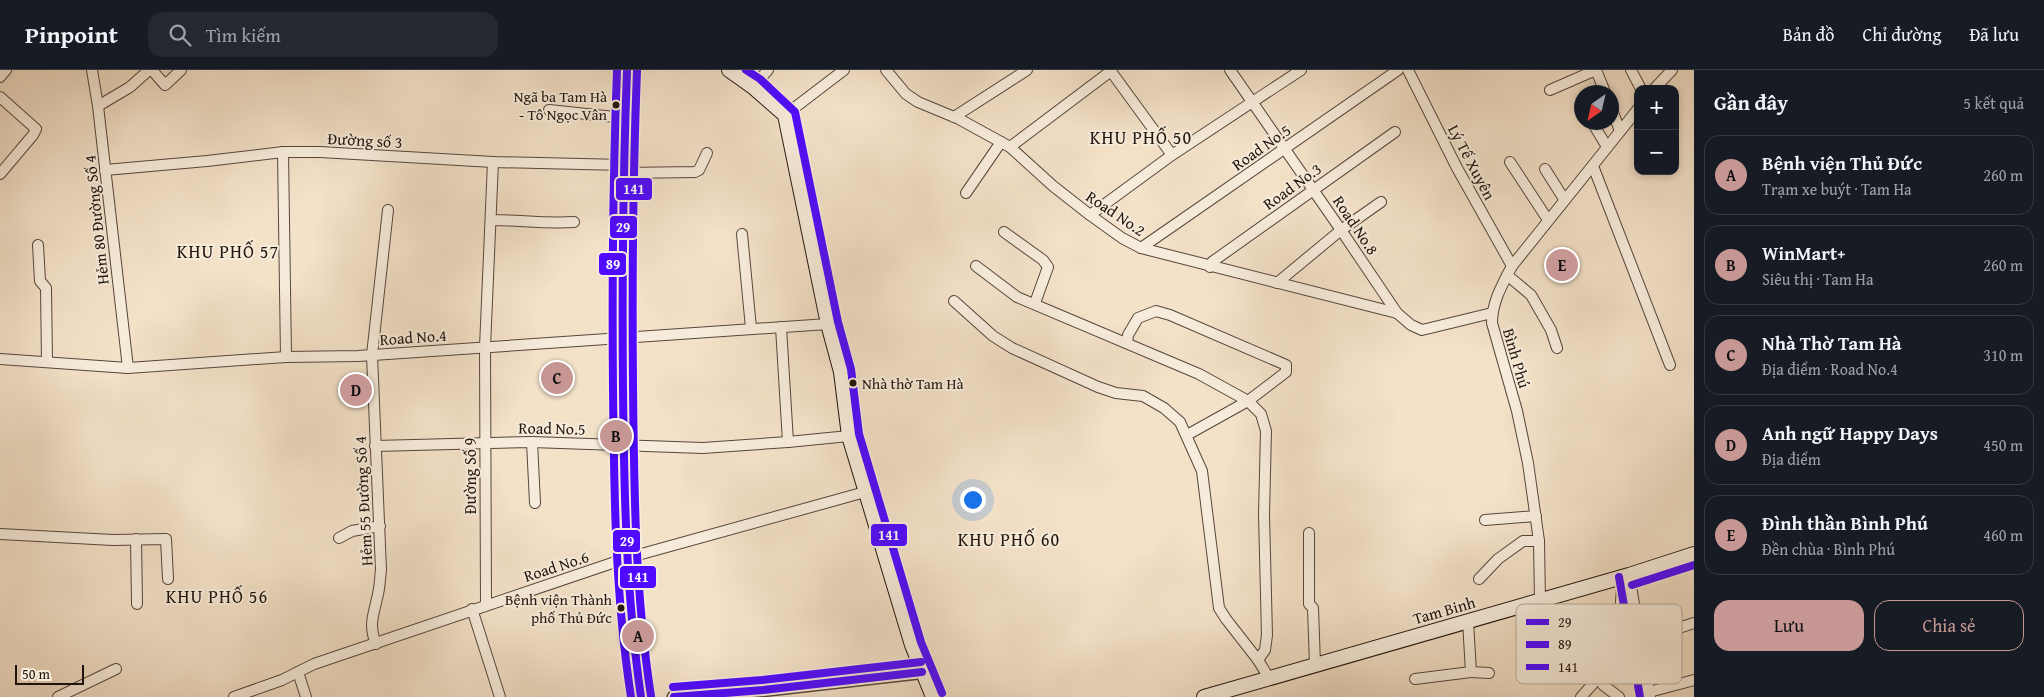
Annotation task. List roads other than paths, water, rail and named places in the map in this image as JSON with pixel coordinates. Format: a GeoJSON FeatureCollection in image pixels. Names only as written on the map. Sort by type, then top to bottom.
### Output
{"type":"FeatureCollection","features":[{"type":"Feature","properties":{"kind":"main road"},"geometry":{"type":"LineString","coordinates":[[729,70],[753,87],[785,115],[828,324],[841,372],[849,436],[912,645],[933,697]]}},
{"type":"Feature","properties":{"kind":"main road","name":"Tam Binh"},"geometry":{"type":"LineString","coordinates":[[1529,604],[1694,554]]}},
{"type":"Feature","properties":{"kind":"main road","name":"Tam Binh"},"geometry":{"type":"LineString","coordinates":[[1204,697],[1516,608]]}},
{"type":"Feature","properties":{"kind":"street"},"geometry":{"type":"LineString","coordinates":[[0,77],[6,70]]}},
{"type":"Feature","properties":{"kind":"street","name":"Hẻm 80 Đường Số 4"},"geometry":{"type":"LineString","coordinates":[[92,70],[98,106],[128,368]]}},
{"type":"Feature","properties":{"kind":"street"},"geometry":{"type":"LineString","coordinates":[[98,106],[121,93],[150,70],[164,85],[181,70]]}},
{"type":"Feature","properties":{"kind":"street"},"geometry":{"type":"LineString","coordinates":[[627,70],[624,118],[623,445],[632,644],[641,697]]}},
{"type":"Feature","properties":{"kind":"street"},"geometry":{"type":"LineString","coordinates":[[753,87],[768,70]]}},
{"type":"Feature","properties":{"kind":"street"},"geometry":{"type":"LineString","coordinates":[[785,115],[844,70]]}},
{"type":"Feature","properties":{"kind":"street","name":"Road No.2"},"geometry":{"type":"LineString","coordinates":[[886,70],[906,94],[918,102],[954,117],[1006,145],[1090,215],[1122,238],[1141,248],[1396,313]]}},
{"type":"Feature","properties":{"kind":"street"},"geometry":{"type":"LineString","coordinates":[[954,117],[1027,70]]}},
{"type":"Feature","properties":{"kind":"street"},"geometry":{"type":"LineString","coordinates":[[966,193],[1006,145],[1111,70],[1172,155]]}},
{"type":"Feature","properties":{"kind":"street","name":"Road No.8"},"geometry":{"type":"LineString","coordinates":[[1230,70],[1314,190],[1396,313],[1411,325],[1422,330],[1492,313]]}},
{"type":"Feature","properties":{"kind":"street"},"geometry":{"type":"LineString","coordinates":[[1090,215],[1172,155],[1301,70]]}},
{"type":"Feature","properties":{"kind":"street","name":"Road No.5"},"geometry":{"type":"LineString","coordinates":[[1141,248],[1398,70]]}},
{"type":"Feature","properties":{"kind":"street","name":"Lý Tế Xuyên"},"geometry":{"type":"LineString","coordinates":[[1408,70],[1509,270]]}},
{"type":"Feature","properties":{"kind":"street"},"geometry":{"type":"LineString","coordinates":[[1550,90],[1596,70],[1602,85]]}},
{"type":"Feature","properties":{"kind":"street"},"geometry":{"type":"LineString","coordinates":[[1631,70],[1639,85]]}},
{"type":"Feature","properties":{"kind":"street"},"geometry":{"type":"LineString","coordinates":[[1658,85],[1672,70]]}},
{"type":"Feature","properties":{"kind":"street"},"geometry":{"type":"LineString","coordinates":[[0,97],[36,129],[0,174]]}},
{"type":"Feature","properties":{"kind":"street"},"geometry":{"type":"LineString","coordinates":[[549,110],[624,118]]}},
{"type":"Feature","properties":{"kind":"street","name":"Bình Phú"},"geometry":{"type":"LineString","coordinates":[[1540,601],[1539,541],[1528,463],[1517,411],[1492,323],[1492,313],[1497,295],[1509,270],[1634,114]]}},
{"type":"Feature","properties":{"kind":"street"},"geometry":{"type":"LineString","coordinates":[[1597,130],[1608,147]]}},
{"type":"Feature","properties":{"kind":"street","name":"Road No.3"},"geometry":{"type":"LineString","coordinates":[[1210,267],[1212,262],[1394,132]]}},
{"type":"Feature","properties":{"kind":"street"},"geometry":{"type":"LineString","coordinates":[[283,152],[286,357]]}},
{"type":"Feature","properties":{"kind":"street","name":"Đường số 3"},"geometry":{"type":"LineString","coordinates":[[105,170],[283,152],[320,152],[695,172],[699,170],[707,153]]}},
{"type":"Feature","properties":{"kind":"street","name":"Đường Số 9"},"geometry":{"type":"LineString","coordinates":[[486,605],[485,347],[493,162]]}},
{"type":"Feature","properties":{"kind":"street"},"geometry":{"type":"LineString","coordinates":[[1510,162],[1548,220]]}},
{"type":"Feature","properties":{"kind":"street"},"geometry":{"type":"LineString","coordinates":[[1593,166],[1670,365]]}},
{"type":"Feature","properties":{"kind":"street"},"geometry":{"type":"LineString","coordinates":[[1544,169],[1564,199]]}},
{"type":"Feature","properties":{"kind":"street"},"geometry":{"type":"LineString","coordinates":[[1277,283],[1341,230],[1381,202]]}},
{"type":"Feature","properties":{"kind":"street","name":"Hẻm 55 Đường Số 4"},"geometry":{"type":"LineString","coordinates":[[376,644],[371,632],[373,610],[378,595],[381,570],[372,355],[388,210]]}},
{"type":"Feature","properties":{"kind":"street"},"geometry":{"type":"LineString","coordinates":[[490,220],[518,220],[533,223],[574,222]]}},
{"type":"Feature","properties":{"kind":"street"},"geometry":{"type":"LineString","coordinates":[[1004,232],[1044,260],[1048,267],[1034,303]]}},
{"type":"Feature","properties":{"kind":"street"},"geometry":{"type":"LineString","coordinates":[[742,234],[751,328]]}},
{"type":"Feature","properties":{"kind":"street"},"geometry":{"type":"LineString","coordinates":[[38,245],[40,281],[46,288],[47,362]]}},
{"type":"Feature","properties":{"kind":"street"},"geometry":{"type":"LineString","coordinates":[[976,266],[1017,297],[1199,374],[1248,401],[1261,414],[1266,430],[1264,515],[1267,635],[1265,650],[1258,660]]}},
{"type":"Feature","properties":{"kind":"street"},"geometry":{"type":"LineString","coordinates":[[1509,270],[1531,294],[1551,330],[1557,348]]}},
{"type":"Feature","properties":{"kind":"street"},"geometry":{"type":"LineString","coordinates":[[954,302],[993,336],[1031,358],[1098,387],[1116,393],[1143,396],[1164,408],[1180,422],[1188,435],[1202,471],[1219,608],[1270,678]]}},
{"type":"Feature","properties":{"kind":"street"},"geometry":{"type":"LineString","coordinates":[[1127,343],[1128,335],[1138,318],[1156,311],[1170,315],[1224,340],[1286,365],[1286,372],[1248,401],[1188,435]]}},
{"type":"Feature","properties":{"kind":"street","name":"Road No.4"},"geometry":{"type":"LineString","coordinates":[[0,359],[128,368],[286,357],[372,355],[828,324]]}},
{"type":"Feature","properties":{"kind":"street"},"geometry":{"type":"LineString","coordinates":[[781,327],[788,442]]}},
{"type":"Feature","properties":{"kind":"street","name":"Road No.5"},"geometry":{"type":"LineString","coordinates":[[375,446],[532,442],[703,448],[849,436]]}},
{"type":"Feature","properties":{"kind":"street"},"geometry":{"type":"LineString","coordinates":[[532,442],[535,503]]}},
{"type":"Feature","properties":{"kind":"street","name":"Road No.6"},"geometry":{"type":"LineString","coordinates":[[234,697],[314,664],[627,558],[865,492]]}},
{"type":"Feature","properties":{"kind":"street"},"geometry":{"type":"LineString","coordinates":[[1485,520],[1536,516]]}},
{"type":"Feature","properties":{"kind":"street"},"geometry":{"type":"LineString","coordinates":[[339,538],[352,532],[380,526]]}},
{"type":"Feature","properties":{"kind":"street"},"geometry":{"type":"LineString","coordinates":[[1309,533],[1309,604],[1313,608],[1315,665]]}},
{"type":"Feature","properties":{"kind":"street"},"geometry":{"type":"LineString","coordinates":[[0,534],[136,540],[166,539],[168,579]]}},
{"type":"Feature","properties":{"kind":"street"},"geometry":{"type":"LineString","coordinates":[[136,540],[137,604]]}},
{"type":"Feature","properties":{"kind":"street"},"geometry":{"type":"LineString","coordinates":[[1479,579],[1498,559],[1523,541],[1539,541]]}},
{"type":"Feature","properties":{"kind":"street"},"geometry":{"type":"LineString","coordinates":[[1626,576],[1633,604]]}},
{"type":"Feature","properties":{"kind":"street"},"geometry":{"type":"LineString","coordinates":[[1621,604],[1626,576]]}},
{"type":"Feature","properties":{"kind":"street"},"geometry":{"type":"LineString","coordinates":[[472,609],[500,697]]}},
{"type":"Feature","properties":{"kind":"street"},"geometry":{"type":"LineString","coordinates":[[1468,621],[1471,672]]}},
{"type":"Feature","properties":{"kind":"street"},"geometry":{"type":"LineString","coordinates":[[1682,627],[1694,623]]}},
{"type":"Feature","properties":{"kind":"street"},"geometry":{"type":"LineString","coordinates":[[58,697],[116,669]]}},
{"type":"Feature","properties":{"kind":"street"},"geometry":{"type":"LineString","coordinates":[[298,672],[306,697]]}},
{"type":"Feature","properties":{"kind":"street"},"geometry":{"type":"LineString","coordinates":[[674,697],[764,693],[922,672]]}},
{"type":"Feature","properties":{"kind":"street"},"geometry":{"type":"LineString","coordinates":[[1414,679],[1471,672],[1489,673]]}},
{"type":"Feature","properties":{"kind":"street"},"geometry":{"type":"LineString","coordinates":[[1682,684],[1694,680]]}},
{"type":"Feature","properties":{"kind":"street"},"geometry":{"type":"LineString","coordinates":[[1581,697],[1593,684]]}},
{"type":"Feature","properties":{"kind":"street"},"geometry":{"type":"LineString","coordinates":[[1603,684],[1619,697]]}},
{"type":"Feature","properties":{"kind":"street"},"geometry":{"type":"LineString","coordinates":[[1650,694],[1681,684]]}},
{"type":"Feature","properties":{"kind":"place","name":"Ngã ba Tam Hà - Tô Ngọc Vân"},"geometry":{"type":"Point","coordinates":[616,105]}},
{"type":"Feature","properties":{"kind":"place","name":"Đình thần Bình Phú"},"geometry":{"type":"Point","coordinates":[1562,265]}},
{"type":"Feature","properties":{"kind":"place","name":"Nhà Thờ Tam Hà"},"geometry":{"type":"Point","coordinates":[557,378]}},
{"type":"Feature","properties":{"kind":"place","name":"Nhà thờ Tam Hà"},"geometry":{"type":"Point","coordinates":[853,383]}},
{"type":"Feature","properties":{"kind":"place","name":"Anh ngữ Happy Days"},"geometry":{"type":"Point","coordinates":[356,390]}},
{"type":"Feature","properties":{"kind":"place","name":"WinMart+"},"geometry":{"type":"Point","coordinates":[616,436]}},
{"type":"Feature","properties":{"kind":"place","name":"Bệnh viện Thành phố Thủ Đức"},"geometry":{"type":"Point","coordinates":[621,608]}},
{"type":"Feature","properties":{"kind":"place","name":"Bệnh viện Thủ Đức"},"geometry":{"type":"Point","coordinates":[638,636]}},
{"type":"Feature","properties":{"kind":"district","name":"KHU PHỐ 50"},"geometry":{"type":"Point","coordinates":[1141,138]}},
{"type":"Feature","properties":{"kind":"district","name":"KHU PHỐ 57"},"geometry":{"type":"Point","coordinates":[228,252]}},
{"type":"Feature","properties":{"kind":"district","name":"KHU PHỐ 60"},"geometry":{"type":"Point","coordinates":[1009,540]}},
{"type":"Feature","properties":{"kind":"district","name":"KHU PHỐ 56"},"geometry":{"type":"Point","coordinates":[217,597]}}]}
